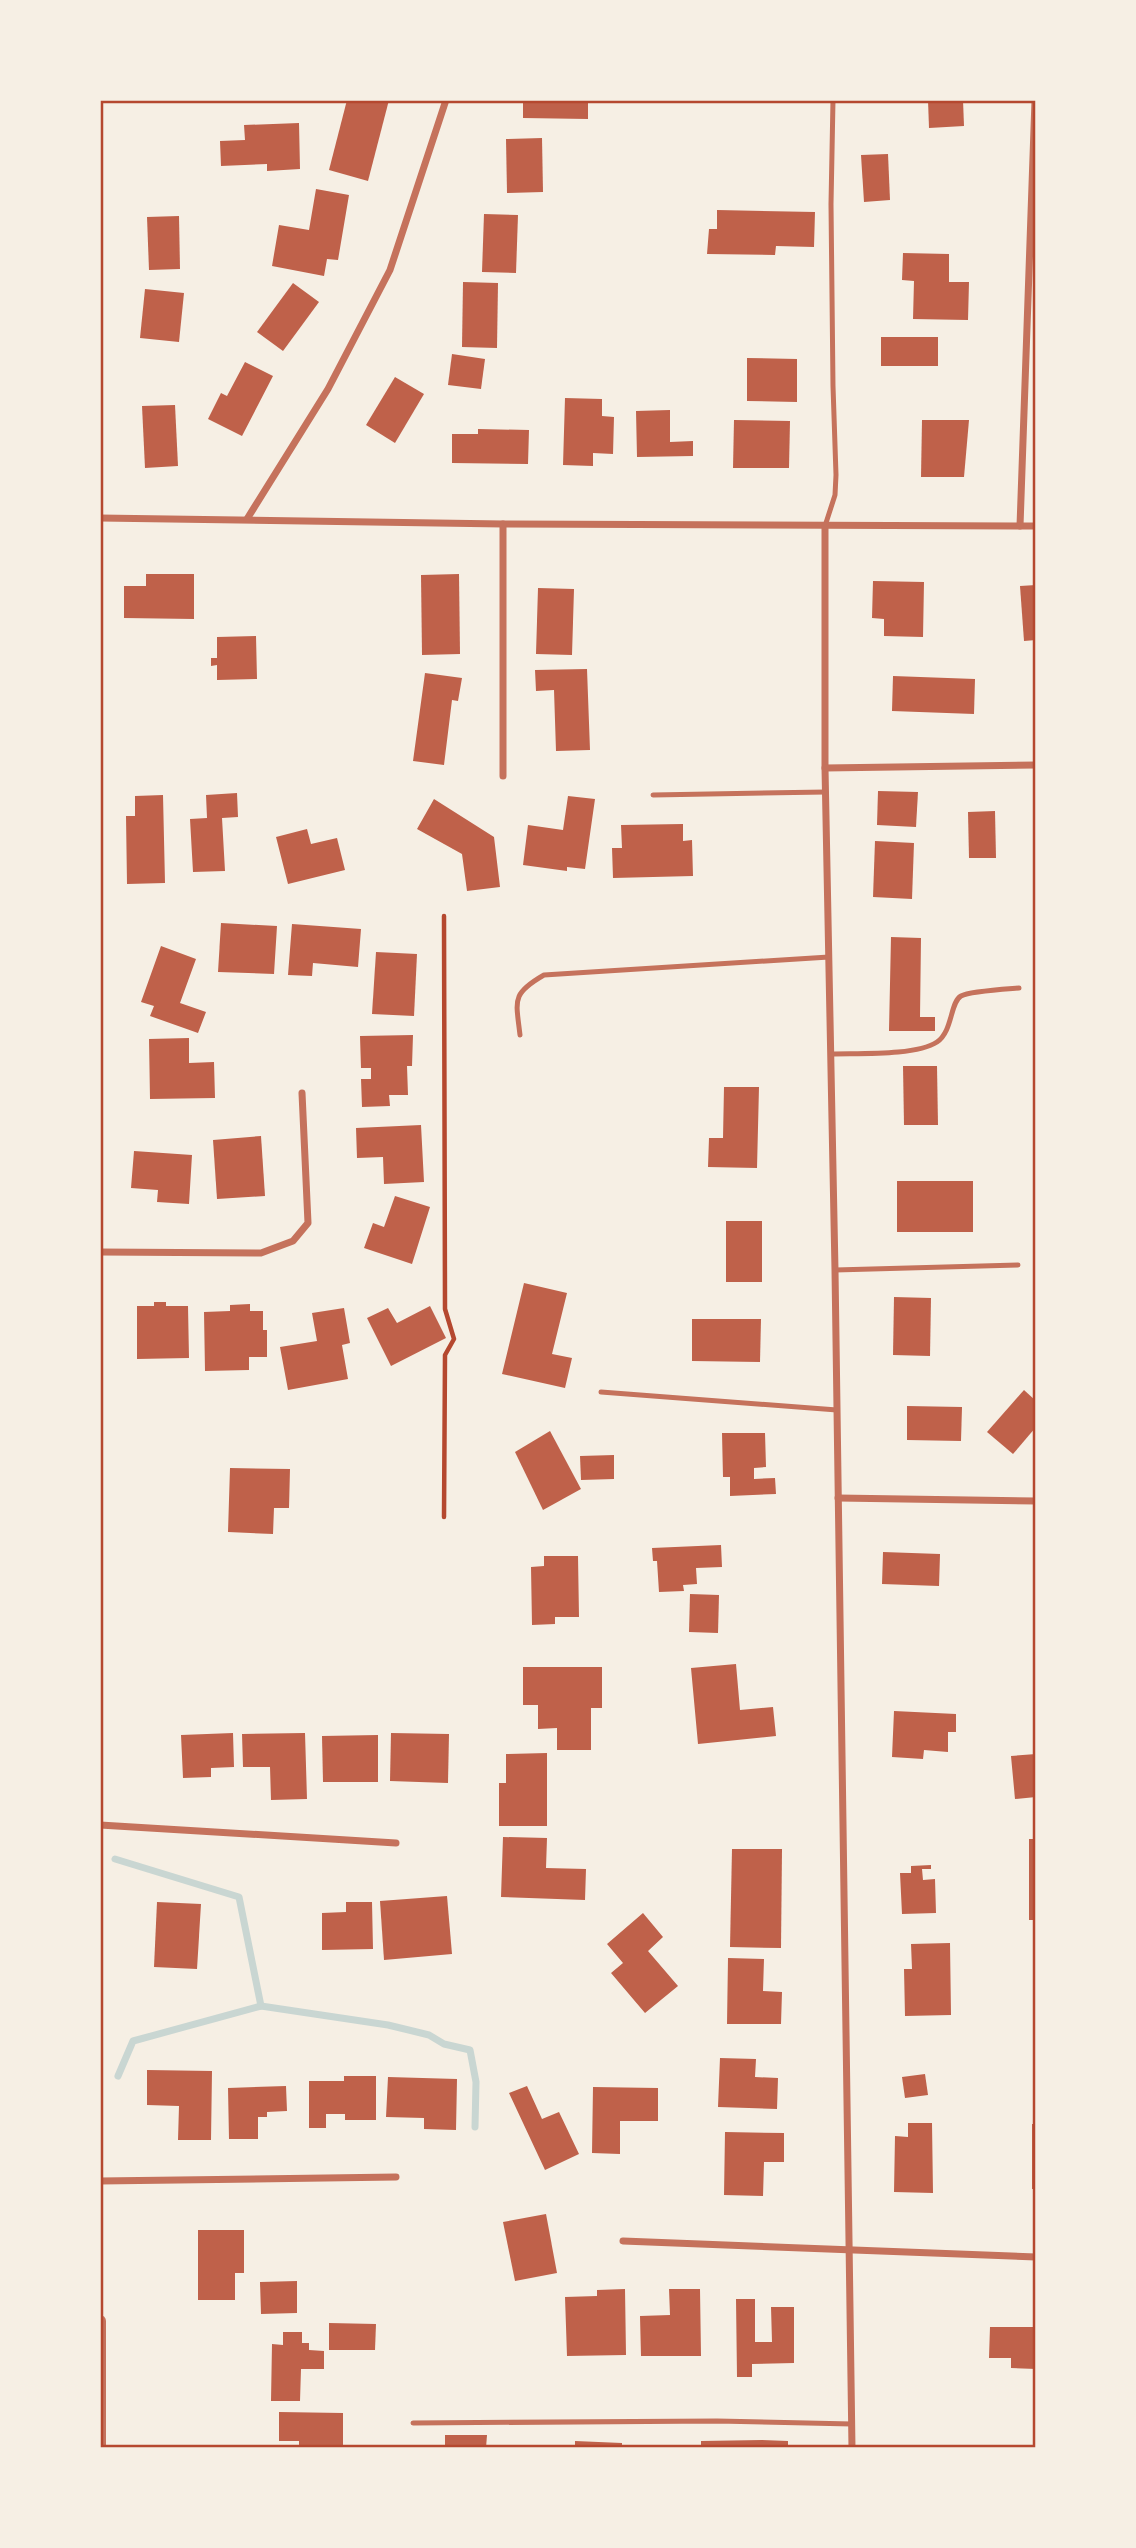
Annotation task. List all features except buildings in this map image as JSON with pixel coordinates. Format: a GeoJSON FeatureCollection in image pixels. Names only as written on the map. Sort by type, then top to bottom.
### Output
{"type":"FeatureCollection","features":[{"type":"Feature","properties":{"kind":"street"},"geometry":{"type":"LineString","coordinates":[[247,519],[328,389],[390,270],[446,100]]}},
{"type":"Feature","properties":{"kind":"street"},"geometry":{"type":"LineString","coordinates":[[1020,526],[1033,261],[1035,100]]}},
{"type":"Feature","properties":{"kind":"street"},"geometry":{"type":"LineString","coordinates":[[1026,373],[1036,373]]}},
{"type":"Feature","properties":{"kind":"street"},"geometry":{"type":"LineString","coordinates":[[100,518],[503,524],[1036,526]]}},
{"type":"Feature","properties":{"kind":"street"},"geometry":{"type":"LineString","coordinates":[[503,524],[503,776]]}},
{"type":"Feature","properties":{"kind":"street"},"geometry":{"type":"LineString","coordinates":[[824,526],[825,768],[852,2448]]}},
{"type":"Feature","properties":{"kind":"street"},"geometry":{"type":"LineString","coordinates":[[825,768],[1036,765]]}},
{"type":"Feature","properties":{"kind":"street"},"geometry":{"type":"LineString","coordinates":[[100,1251],[261,1253],[293,1241],[308,1223],[302,1093]]}},
{"type":"Feature","properties":{"kind":"street"},"geometry":{"type":"LineString","coordinates":[[838,1498],[1036,1501]]}},
{"type":"Feature","properties":{"kind":"street"},"geometry":{"type":"LineString","coordinates":[[100,1825],[396,1843]]}},
{"type":"Feature","properties":{"kind":"street"},"geometry":{"type":"LineString","coordinates":[[100,2181],[396,2177]]}},
{"type":"Feature","properties":{"kind":"street"},"geometry":{"type":"LineString","coordinates":[[623,2241],[1036,2257]]}},
{"type":"Feature","properties":{"kind":"street"},"geometry":{"type":"LineString","coordinates":[[100,2320],[100,2448]]}},
{"type":"Feature","properties":{"kind":"lane"},"geometry":{"type":"LineString","coordinates":[[824,526],[835,495],[836,475],[833,100]]}},
{"type":"Feature","properties":{"kind":"lane"},"geometry":{"type":"LineString","coordinates":[[653,795],[826,792]]}},
{"type":"Feature","properties":{"kind":"lane"},"geometry":{"type":"LineString","coordinates":[[520,1035],[516,1002],[524,986],[544,975],[829,957]]}},
{"type":"Feature","properties":{"kind":"lane"},"geometry":{"type":"LineString","coordinates":[[831,1054],[920,1050],[939,1041],[952,1021],[954,1002],[962,995],[1019,988]]}},
{"type":"Feature","properties":{"kind":"lane"},"geometry":{"type":"LineString","coordinates":[[835,1270],[1018,1265]]}},
{"type":"Feature","properties":{"kind":"lane"},"geometry":{"type":"LineString","coordinates":[[601,1392],[837,1410]]}},
{"type":"Feature","properties":{"kind":"lane"},"geometry":{"type":"LineString","coordinates":[[413,2423],[717,2421],[852,2424]]}},
{"type":"Feature","properties":{"kind":"path"},"geometry":{"type":"LineString","coordinates":[[444,916],[445,1309],[454,1339],[445,1354],[444,1517]]}},
{"type":"Feature","properties":{"kind":"waterway"},"geometry":{"type":"LineString","coordinates":[[115,1859],[239,1897],[261,2006],[133,2041],[118,2076]]}},
{"type":"Feature","properties":{"kind":"waterway"},"geometry":{"type":"LineString","coordinates":[[261,2006],[388,2025],[429,2035],[444,2044],[470,2050],[476,2082],[475,2127]]}}]}
